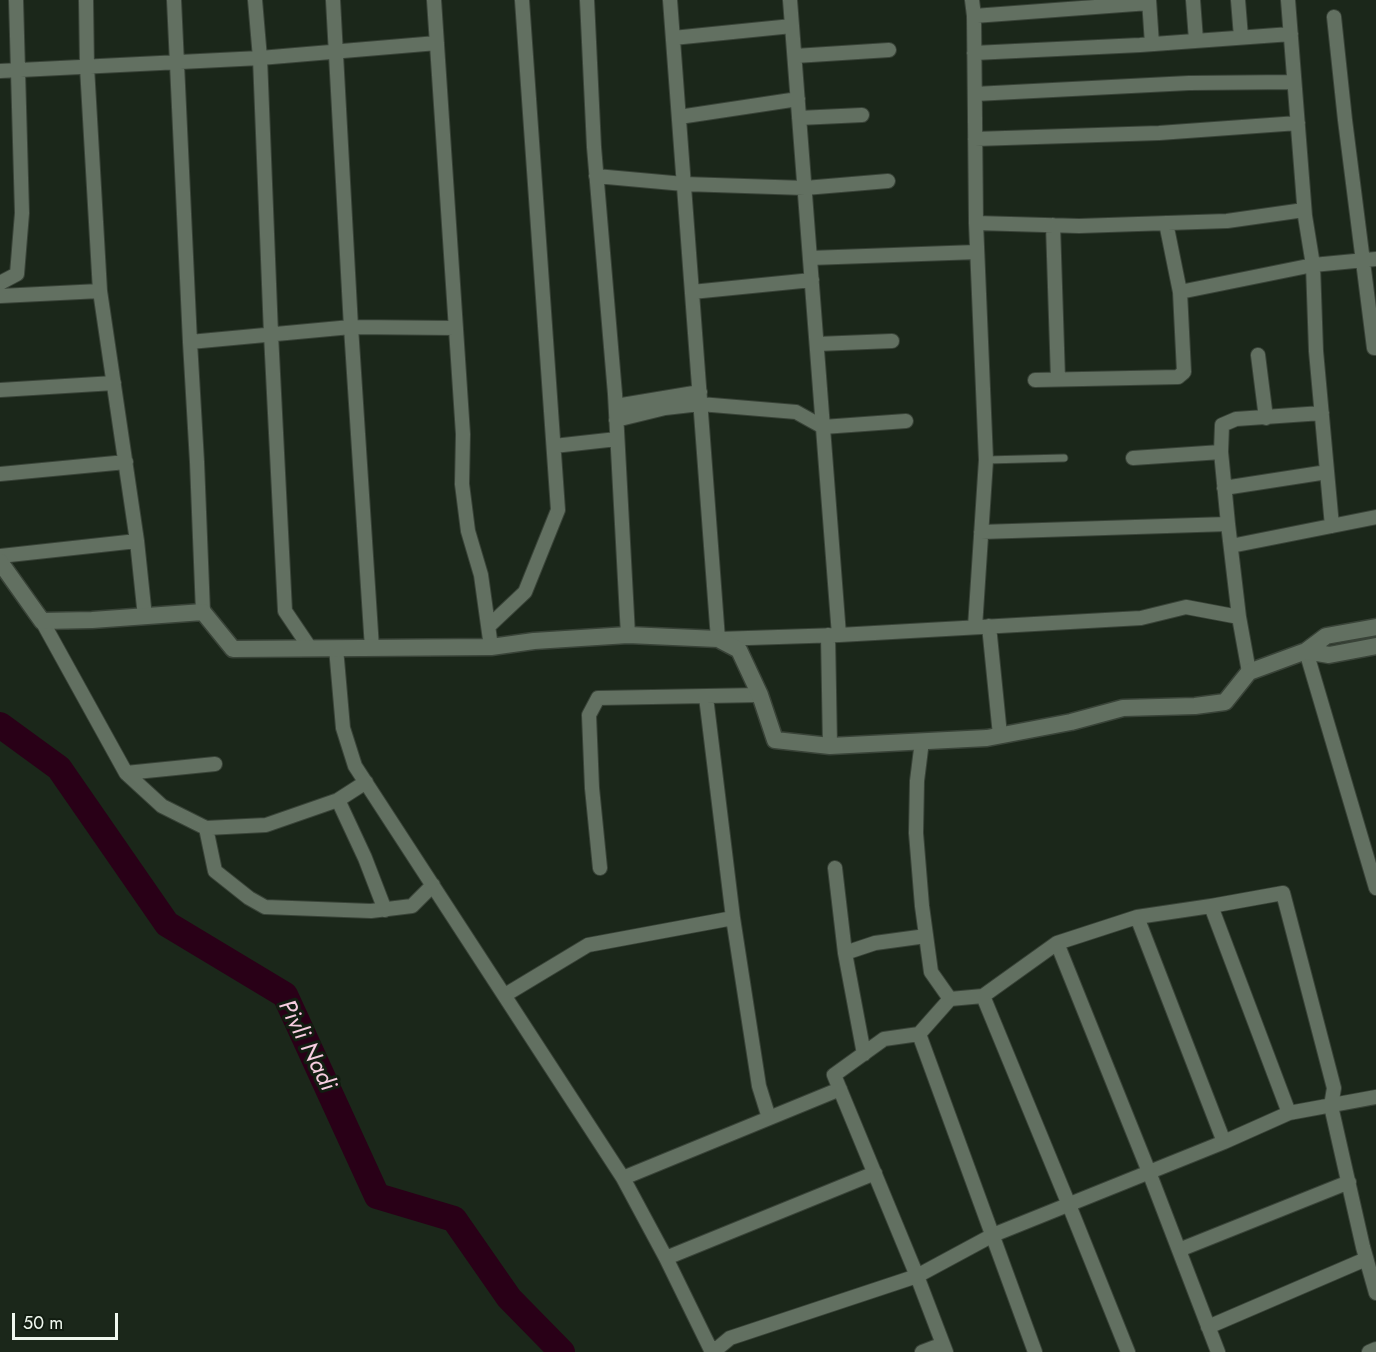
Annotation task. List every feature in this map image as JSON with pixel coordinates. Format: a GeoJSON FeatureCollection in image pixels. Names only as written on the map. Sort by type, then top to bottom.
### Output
{"type":"FeatureCollection","features":[{"type":"Feature","properties":{"kind":"street"},"geometry":{"type":"LineString","coordinates":[[0,283],[17,274],[22,213],[16,0]]}},
{"type":"Feature","properties":{"kind":"street"},"geometry":{"type":"LineString","coordinates":[[86,0],[87,67],[100,291],[137,541],[145,617]]}},
{"type":"Feature","properties":{"kind":"street"},"geometry":{"type":"LineString","coordinates":[[174,0],[203,612],[233,649],[491,646],[628,635],[718,639],[834,635],[1141,618],[1186,607],[1239,617]]}},
{"type":"Feature","properties":{"kind":"street"},"geometry":{"type":"LineString","coordinates":[[255,0],[260,58],[285,611],[310,648]]}},
{"type":"Feature","properties":{"kind":"street"},"geometry":{"type":"LineString","coordinates":[[333,0],[372,648]]}},
{"type":"Feature","properties":{"kind":"street"},"geometry":{"type":"LineString","coordinates":[[434,0],[463,434],[462,484],[468,531],[481,575],[491,646]]}},
{"type":"Feature","properties":{"kind":"street"},"geometry":{"type":"LineString","coordinates":[[489,626],[525,592],[558,510],[522,0]]}},
{"type":"Feature","properties":{"kind":"street"},"geometry":{"type":"LineString","coordinates":[[587,0],[596,176],[616,413],[628,635]]}},
{"type":"Feature","properties":{"kind":"street"},"geometry":{"type":"LineString","coordinates":[[670,0],[718,639]]}},
{"type":"Feature","properties":{"kind":"street"},"geometry":{"type":"LineString","coordinates":[[790,0],[823,427],[834,635],[830,746]]}},
{"type":"Feature","properties":{"kind":"street"},"geometry":{"type":"LineString","coordinates":[[972,0],[976,223],[986,460],[981,532],[982,627],[1000,735]]}},
{"type":"Feature","properties":{"kind":"street"},"geometry":{"type":"LineString","coordinates":[[1193,0],[1196,40]]}},
{"type":"Feature","properties":{"kind":"street"},"geometry":{"type":"LineString","coordinates":[[1238,0],[1240,37]]}},
{"type":"Feature","properties":{"kind":"street"},"geometry":{"type":"LineString","coordinates":[[1288,0],[1304,210],[1313,266],[1316,351],[1332,526]]}},
{"type":"Feature","properties":{"kind":"street"},"geometry":{"type":"LineString","coordinates":[[974,16],[1149,2],[1152,44]]}},
{"type":"Feature","properties":{"kind":"street"},"geometry":{"type":"LineString","coordinates":[[1334,17],[1345,120],[1370,260],[1374,348],[1376,348]]}},
{"type":"Feature","properties":{"kind":"street"},"geometry":{"type":"LineString","coordinates":[[673,38],[792,26]]}},
{"type":"Feature","properties":{"kind":"street"},"geometry":{"type":"LineString","coordinates":[[974,53],[1291,34]]}},
{"type":"Feature","properties":{"kind":"street"},"geometry":{"type":"LineString","coordinates":[[0,71],[260,58],[437,43]]}},
{"type":"Feature","properties":{"kind":"street"},"geometry":{"type":"LineString","coordinates":[[795,56],[889,50]]}},
{"type":"Feature","properties":{"kind":"street"},"geometry":{"type":"LineString","coordinates":[[975,94],[1188,83],[1294,82]]}},
{"type":"Feature","properties":{"kind":"street"},"geometry":{"type":"LineString","coordinates":[[679,117],[798,99]]}},
{"type":"Feature","properties":{"kind":"street"},"geometry":{"type":"LineString","coordinates":[[800,118],[862,115]]}},
{"type":"Feature","properties":{"kind":"street"},"geometry":{"type":"LineString","coordinates":[[975,139],[1159,133],[1298,123]]}},
{"type":"Feature","properties":{"kind":"street"},"geometry":{"type":"LineString","coordinates":[[596,176],[684,184],[805,188],[888,181]]}},
{"type":"Feature","properties":{"kind":"street"},"geometry":{"type":"LineString","coordinates":[[976,223],[1053,225],[1227,221],[1304,210]]}},
{"type":"Feature","properties":{"kind":"street"},"geometry":{"type":"LineString","coordinates":[[1035,380],[1178,377],[1184,372],[1180,292],[1166,223]]}},
{"type":"Feature","properties":{"kind":"street"},"geometry":{"type":"LineString","coordinates":[[1053,225],[1058,379]]}},
{"type":"Feature","properties":{"kind":"street"},"geometry":{"type":"LineString","coordinates":[[810,258],[977,252]]}},
{"type":"Feature","properties":{"kind":"street"},"geometry":{"type":"LineString","coordinates":[[1180,292],[1313,266],[1370,260]]}},
{"type":"Feature","properties":{"kind":"street"},"geometry":{"type":"LineString","coordinates":[[692,292],[812,280]]}},
{"type":"Feature","properties":{"kind":"street"},"geometry":{"type":"LineString","coordinates":[[0,296],[100,291]]}},
{"type":"Feature","properties":{"kind":"street"},"geometry":{"type":"LineString","coordinates":[[190,342],[351,327],[456,328]]}},
{"type":"Feature","properties":{"kind":"street"},"geometry":{"type":"LineString","coordinates":[[817,344],[892,341]]}},
{"type":"Feature","properties":{"kind":"street"},"geometry":{"type":"LineString","coordinates":[[1258,355],[1266,418]]}},
{"type":"Feature","properties":{"kind":"street"},"geometry":{"type":"LineString","coordinates":[[0,390],[114,384]]}},
{"type":"Feature","properties":{"kind":"street"},"geometry":{"type":"LineString","coordinates":[[616,413],[665,408],[700,398],[796,412],[823,427],[906,421]]}},
{"type":"Feature","properties":{"kind":"street"},"geometry":{"type":"LineString","coordinates":[[1249,672],[1239,617],[1224,488],[1221,452],[1222,425],[1236,419],[1322,413]]}},
{"type":"Feature","properties":{"kind":"street"},"geometry":{"type":"LineString","coordinates":[[554,446],[617,439]]}},
{"type":"Feature","properties":{"kind":"street"},"geometry":{"type":"LineString","coordinates":[[1133,458],[1221,452]]}},
{"type":"Feature","properties":{"kind":"street"},"geometry":{"type":"LineString","coordinates":[[0,474],[126,462]]}},
{"type":"Feature","properties":{"kind":"street"},"geometry":{"type":"LineString","coordinates":[[1224,488],[1327,472]]}},
{"type":"Feature","properties":{"kind":"street"},"geometry":{"type":"LineString","coordinates":[[1231,546],[1376,517]]}},
{"type":"Feature","properties":{"kind":"street"},"geometry":{"type":"LineString","coordinates":[[981,532],[1228,524]]}},
{"type":"Feature","properties":{"kind":"street"},"geometry":{"type":"LineString","coordinates":[[0,556],[137,541]]}},
{"type":"Feature","properties":{"kind":"street"},"geometry":{"type":"LineString","coordinates":[[0,562],[42,621],[126,773],[162,806],[206,828],[266,825],[338,800],[366,782]]}},
{"type":"Feature","properties":{"kind":"street"},"geometry":{"type":"LineString","coordinates":[[42,621],[203,612]]}},
{"type":"Feature","properties":{"kind":"street"},"geometry":{"type":"LineString","coordinates":[[718,639],[739,650],[760,695],[775,740],[830,746],[987,738],[1071,722],[1123,708],[1195,706],[1225,702],[1249,672],[1306,651],[1326,636],[1376,627]]}},
{"type":"Feature","properties":{"kind":"street"},"geometry":{"type":"LineString","coordinates":[[1306,651],[1329,655],[1376,646]]}},
{"type":"Feature","properties":{"kind":"street"},"geometry":{"type":"LineString","coordinates":[[336,648],[343,728],[355,765],[623,1178],[666,1258],[710,1348],[718,1348],[730,1338],[917,1276],[993,1235],[1224,1142],[1289,1113],[1376,1097]]}},
{"type":"Feature","properties":{"kind":"street"},"geometry":{"type":"LineString","coordinates":[[1306,651],[1376,888]]}},
{"type":"Feature","properties":{"kind":"street"},"geometry":{"type":"LineString","coordinates":[[600,868],[592,788],[589,716],[598,698],[706,698],[760,695]]}},
{"type":"Feature","properties":{"kind":"street"},"geometry":{"type":"LineString","coordinates":[[706,698],[734,918],[759,1086],[769,1118]]}},
{"type":"Feature","properties":{"kind":"street"},"geometry":{"type":"LineString","coordinates":[[922,741],[917,781],[916,833],[926,936],[931,972],[950,999]]}},
{"type":"Feature","properties":{"kind":"street"},"geometry":{"type":"LineString","coordinates":[[126,773],[215,764]]}},
{"type":"Feature","properties":{"kind":"street"},"geometry":{"type":"LineString","coordinates":[[338,800],[365,858],[385,910]]}},
{"type":"Feature","properties":{"kind":"street"},"geometry":{"type":"LineString","coordinates":[[206,828],[215,871],[249,898],[265,907],[385,910],[412,906],[433,885]]}},
{"type":"Feature","properties":{"kind":"street"},"geometry":{"type":"LineString","coordinates":[[835,868],[845,953],[864,1054]]}},
{"type":"Feature","properties":{"kind":"street"},"geometry":{"type":"LineString","coordinates":[[922,1352],[945,1348],[834,1075],[884,1039],[919,1034],[950,999],[983,996],[1057,943],[1137,917],[1283,893],[1334,1088],[1331,1106],[1376,1293]]}},
{"type":"Feature","properties":{"kind":"street"},"geometry":{"type":"LineString","coordinates":[[1211,906],[1289,1113]]}},
{"type":"Feature","properties":{"kind":"street"},"geometry":{"type":"LineString","coordinates":[[1137,917],[1224,1142]]}},
{"type":"Feature","properties":{"kind":"street"},"geometry":{"type":"LineString","coordinates":[[505,995],[588,945],[734,918]]}},
{"type":"Feature","properties":{"kind":"street"},"geometry":{"type":"LineString","coordinates":[[845,953],[875,943],[926,936]]}},
{"type":"Feature","properties":{"kind":"street"},"geometry":{"type":"LineString","coordinates":[[1057,943],[1218,1352]]}},
{"type":"Feature","properties":{"kind":"street"},"geometry":{"type":"LineString","coordinates":[[983,996],[1070,1204],[1128,1352]]}},
{"type":"Feature","properties":{"kind":"street"},"geometry":{"type":"LineString","coordinates":[[919,1034],[1035,1352]]}},
{"type":"Feature","properties":{"kind":"street"},"geometry":{"type":"LineString","coordinates":[[623,1178],[840,1089]]}},
{"type":"Feature","properties":{"kind":"street"},"geometry":{"type":"LineString","coordinates":[[666,1258],[875,1173]]}},
{"type":"Feature","properties":{"kind":"street"},"geometry":{"type":"LineString","coordinates":[[1179,1250],[1348,1182]]}},
{"type":"Feature","properties":{"kind":"street"},"geometry":{"type":"LineString","coordinates":[[1208,1327],[1366,1259]]}},
{"type":"Feature","properties":{"kind":"street"},"geometry":{"type":"LineString","coordinates":[[1369,1352],[1376,1349]]}},
{"type":"Feature","properties":{"kind":"lane"},"geometry":{"type":"LineString","coordinates":[[986,460],[1064,458]]}},
{"type":"Feature","properties":{"kind":"waterway","name":"Pivli Nadi"},"geometry":{"type":"LineString","coordinates":[[0,725],[59,768],[167,924],[285,995],[377,1196],[454,1219],[509,1298],[562,1352]]}}]}
